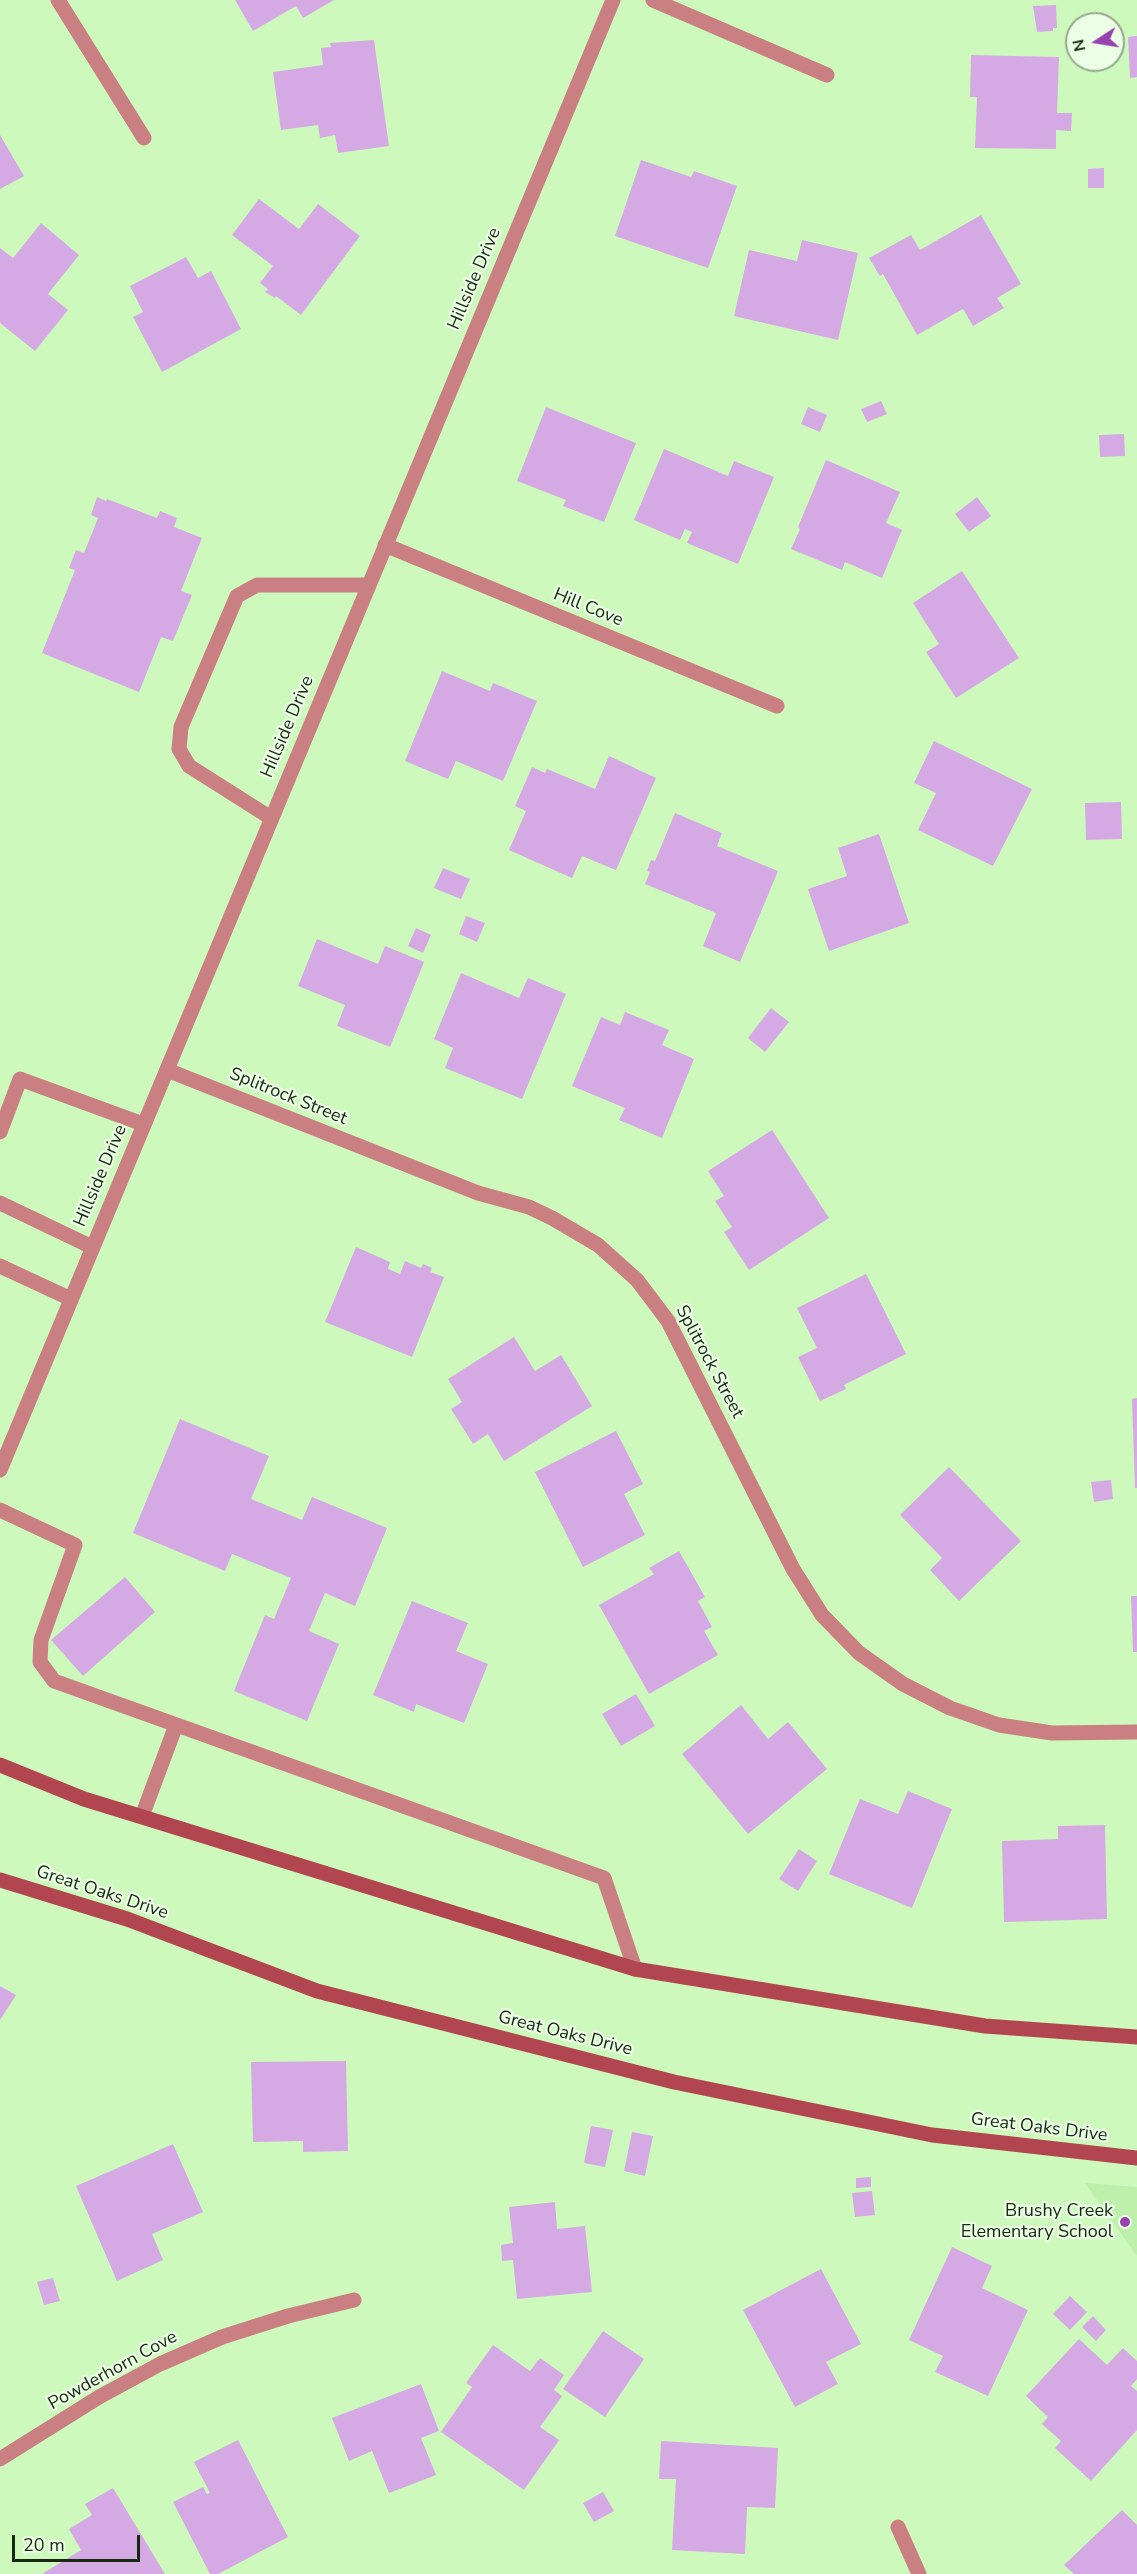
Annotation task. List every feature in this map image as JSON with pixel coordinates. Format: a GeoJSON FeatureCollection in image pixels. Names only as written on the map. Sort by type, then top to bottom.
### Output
{"type":"FeatureCollection","features":[{"type":"Feature","properties":{"kind":"street"},"geometry":{"type":"LineString","coordinates":[[58,0],[144,138]]}},
{"type":"Feature","properties":{"kind":"street","name":"Hillside Drive"},"geometry":{"type":"LineString","coordinates":[[0,1470],[613,0]]}},
{"type":"Feature","properties":{"kind":"street"},"geometry":{"type":"LineString","coordinates":[[653,0],[827,75]]}},
{"type":"Feature","properties":{"kind":"street","name":"Hill Cove"},"geometry":{"type":"LineString","coordinates":[[385,546],[777,706]]}},
{"type":"Feature","properties":{"kind":"street"},"geometry":{"type":"LineString","coordinates":[[272,818],[189,766],[179,749],[181,727],[237,596],[257,585],[369,585]]}},
{"type":"Feature","properties":{"kind":"street","name":"Splitrock Street"},"geometry":{"type":"LineString","coordinates":[[167,1070],[478,1193],[528,1207],[598,1245],[637,1280],[668,1321],[793,1569],[822,1615],[859,1653],[903,1684],[922,1694],[950,1708],[999,1725],[1052,1733],[1137,1732]]}},
{"type":"Feature","properties":{"kind":"street"},"geometry":{"type":"LineString","coordinates":[[0,1132],[20,1079],[144,1124]]}},
{"type":"Feature","properties":{"kind":"street"},"geometry":{"type":"LineString","coordinates":[[0,1203],[92,1247]]}},
{"type":"Feature","properties":{"kind":"street"},"geometry":{"type":"LineString","coordinates":[[0,1266],[71,1299]]}},
{"type":"Feature","properties":{"kind":"street"},"geometry":{"type":"LineString","coordinates":[[0,1510],[75,1545],[40,1640],[40,1662],[54,1681],[604,1878],[636,1969]]}},
{"type":"Feature","properties":{"kind":"street"},"geometry":{"type":"LineString","coordinates":[[142,1816],[177,1725]]}},
{"type":"Feature","properties":{"kind":"street"},"geometry":{"type":"LineString","coordinates":[[0,1766],[84,1799],[636,1969],[985,2025],[1137,2037]]}},
{"type":"Feature","properties":{"kind":"street","name":"Great Oaks Drive"},"geometry":{"type":"LineString","coordinates":[[0,1880],[127,1919],[317,1991],[674,2082],[932,2135],[1137,2158]]}},
{"type":"Feature","properties":{"kind":"street","name":"Powderhorn Cove"},"geometry":{"type":"LineString","coordinates":[[0,2459],[99,2397],[160,2364],[222,2337],[288,2316],[354,2300]]}},
{"type":"Feature","properties":{"kind":"street"},"geometry":{"type":"LineString","coordinates":[[898,2527],[919,2574]]}},
{"type":"Feature","properties":{"kind":"shaded area","name":"Brushy Creek Elementary School"},"geometry":{"type":"Polygon","coordinates":[[[1085,2183],[1137,2187],[1137,2256],[1085,2183]]]}},
{"type":"Feature","properties":{"kind":"building"},"geometry":{"type":"Polygon","coordinates":[[[235,0],[334,0],[303,18],[296,6],[253,31],[235,0]]]}},
{"type":"Feature","properties":{"kind":"building"},"geometry":{"type":"Polygon","coordinates":[[[1056,5],[1057,28],[1053,28],[1053,31],[1037,32],[1033,6],[1056,5]]]}},
{"type":"Feature","properties":{"kind":"building"},"geometry":{"type":"Polygon","coordinates":[[[1137,36],[1137,77],[1130,78],[1128,37],[1137,36]]]}},
{"type":"Feature","properties":{"kind":"building"},"geometry":{"type":"Polygon","coordinates":[[[374,40],[389,146],[338,153],[335,135],[320,138],[318,125],[281,130],[273,72],[323,65],[321,48],[331,47],[330,43],[374,40]]]}},
{"type":"Feature","properties":{"kind":"building"},"geometry":{"type":"Polygon","coordinates":[[[971,55],[1059,57],[1057,113],[1072,113],[1071,131],[1056,130],[1056,149],[975,148],[977,97],[970,97],[971,55]]]}},
{"type":"Feature","properties":{"kind":"building"},"geometry":{"type":"Polygon","coordinates":[[[0,135],[24,176],[0,189],[0,135]]]}},
{"type":"Feature","properties":{"kind":"building"},"geometry":{"type":"Polygon","coordinates":[[[641,160],[691,177],[694,171],[737,186],[708,268],[615,236],[641,160]]]}},
{"type":"Feature","properties":{"kind":"building"},"geometry":{"type":"Polygon","coordinates":[[[1104,168],[1104,188],[1088,188],[1088,169],[1104,168]]]}},
{"type":"Feature","properties":{"kind":"building"},"geometry":{"type":"Polygon","coordinates":[[[259,199],[299,229],[318,204],[360,236],[301,315],[276,296],[275,298],[265,292],[268,289],[260,283],[273,266],[232,235],[259,199]]]}},
{"type":"Feature","properties":{"kind":"building"},"geometry":{"type":"Polygon","coordinates":[[[981,215],[1021,284],[997,298],[1004,308],[973,326],[963,309],[917,335],[883,274],[880,276],[869,258],[911,235],[920,250],[981,215]]]}},
{"type":"Feature","properties":{"kind":"building"},"geometry":{"type":"Polygon","coordinates":[[[41,223],[79,255],[48,294],[68,310],[35,351],[0,323],[0,248],[13,258],[41,223]]]}},
{"type":"Feature","properties":{"kind":"building"},"geometry":{"type":"Polygon","coordinates":[[[802,240],[858,253],[838,340],[734,316],[749,250],[797,261],[802,240]]]}},
{"type":"Feature","properties":{"kind":"building"},"geometry":{"type":"Polygon","coordinates":[[[186,257],[198,278],[211,271],[241,329],[162,372],[133,317],[143,312],[130,286],[186,257]]]}},
{"type":"Feature","properties":{"kind":"building"},"geometry":{"type":"Polygon","coordinates":[[[881,401],[887,414],[867,422],[861,409],[881,401]]]}},
{"type":"Feature","properties":{"kind":"building"},"geometry":{"type":"Polygon","coordinates":[[[546,407],[636,443],[604,522],[563,506],[566,500],[517,481],[546,407]]]}},
{"type":"Feature","properties":{"kind":"building"},"geometry":{"type":"Polygon","coordinates":[[[808,407],[827,415],[820,432],[801,424],[808,407]]]}},
{"type":"Feature","properties":{"kind":"building"},"geometry":{"type":"Polygon","coordinates":[[[1124,434],[1125,456],[1100,457],[1099,435],[1124,434]]]}},
{"type":"Feature","properties":{"kind":"building"},"geometry":{"type":"Polygon","coordinates":[[[664,449],[728,476],[734,461],[774,477],[738,564],[687,543],[692,532],[685,529],[680,540],[634,520],[664,449]]]}},
{"type":"Feature","properties":{"kind":"building"},"geometry":{"type":"Polygon","coordinates":[[[826,460],[900,492],[886,523],[902,530],[882,578],[845,562],[842,570],[791,549],[826,460]]]}},
{"type":"Feature","properties":{"kind":"building"},"geometry":{"type":"Polygon","coordinates":[[[97,497],[157,518],[160,511],[177,518],[174,527],[202,538],[181,591],[192,595],[173,641],[161,637],[139,692],[42,653],[75,570],[69,568],[76,550],[84,553],[98,518],[91,515],[97,497]]]}},
{"type":"Feature","properties":{"kind":"building"},"geometry":{"type":"Polygon","coordinates":[[[977,497],[991,516],[969,532],[955,514],[977,497]]]}},
{"type":"Feature","properties":{"kind":"building"},"geometry":{"type":"Polygon","coordinates":[[[962,571],[1019,658],[956,698],[926,652],[939,644],[913,603],[962,571]]]}},
{"type":"Feature","properties":{"kind":"building"},"geometry":{"type":"Polygon","coordinates":[[[442,671],[490,691],[493,683],[537,701],[503,781],[456,761],[448,779],[405,761],[442,671]]]}},
{"type":"Feature","properties":{"kind":"building"},"geometry":{"type":"Polygon","coordinates":[[[934,741],[1032,789],[993,866],[918,830],[936,793],[914,783],[934,741]]]}},
{"type":"Feature","properties":{"kind":"building"},"geometry":{"type":"Polygon","coordinates":[[[609,756],[656,778],[616,870],[582,856],[572,878],[509,850],[526,811],[515,806],[532,767],[545,773],[547,769],[595,789],[609,756]]]}},
{"type":"Feature","properties":{"kind":"building"},"geometry":{"type":"Polygon","coordinates":[[[1121,802],[1122,839],[1086,840],[1085,803],[1121,802]]]}},
{"type":"Feature","properties":{"kind":"building"},"geometry":{"type":"Polygon","coordinates":[[[675,813],[722,833],[717,846],[778,871],[740,962],[703,946],[716,913],[645,884],[650,872],[647,871],[651,860],[655,861],[675,813]]]}},
{"type":"Feature","properties":{"kind":"building"},"geometry":{"type":"Polygon","coordinates":[[[879,834],[909,923],[829,951],[808,889],[847,876],[838,848],[879,834]]]}},
{"type":"Feature","properties":{"kind":"building"},"geometry":{"type":"Polygon","coordinates":[[[443,868],[470,879],[461,899],[434,888],[443,868]]]}},
{"type":"Feature","properties":{"kind":"building"},"geometry":{"type":"Polygon","coordinates":[[[466,916],[485,923],[477,942],[459,934],[466,916]]]}},
{"type":"Feature","properties":{"kind":"building"},"geometry":{"type":"Polygon","coordinates":[[[416,928],[431,935],[423,953],[408,946],[416,928]]]}},
{"type":"Feature","properties":{"kind":"building"},"geometry":{"type":"Polygon","coordinates":[[[317,939],[378,964],[385,946],[424,962],[390,1047],[337,1026],[345,1005],[298,986],[317,939]]]}},
{"type":"Feature","properties":{"kind":"building"},"geometry":{"type":"Polygon","coordinates":[[[461,973],[519,998],[528,978],[566,994],[522,1099],[445,1068],[453,1048],[434,1039],[461,973]]]}},
{"type":"Feature","properties":{"kind":"building"},"geometry":{"type":"Polygon","coordinates":[[[771,1008],[789,1022],[765,1052],[748,1038],[771,1008]]]}},
{"type":"Feature","properties":{"kind":"building"},"geometry":{"type":"Polygon","coordinates":[[[625,1012],[669,1030],[662,1045],[694,1059],[662,1138],[619,1120],[625,1108],[572,1086],[601,1017],[620,1025],[625,1012]]]}},
{"type":"Feature","properties":{"kind":"building"},"geometry":{"type":"Polygon","coordinates":[[[772,1130],[829,1218],[749,1270],[724,1232],[732,1227],[715,1201],[724,1196],[708,1171],[772,1130]]]}},
{"type":"Feature","properties":{"kind":"building"},"geometry":{"type":"Polygon","coordinates":[[[356,1247],[390,1262],[388,1269],[400,1274],[405,1261],[421,1268],[423,1264],[432,1268],[430,1272],[444,1277],[412,1357],[325,1322],[356,1247]]]}},
{"type":"Feature","properties":{"kind":"building"},"geometry":{"type":"Polygon","coordinates":[[[866,1274],[906,1354],[844,1385],[846,1389],[820,1401],[798,1357],[817,1348],[797,1308],[866,1274]]]}},
{"type":"Feature","properties":{"kind":"building"},"geometry":{"type":"Polygon","coordinates":[[[514,1337],[535,1371],[561,1355],[592,1406],[504,1461],[488,1434],[473,1444],[451,1409],[462,1402],[448,1379],[514,1337]]]}},
{"type":"Feature","properties":{"kind":"building"},"geometry":{"type":"Polygon","coordinates":[[[1137,1398],[1137,1488],[1135,1488],[1132,1399],[1137,1398]]]}},
{"type":"Feature","properties":{"kind":"building"},"geometry":{"type":"Polygon","coordinates":[[[180,1419],[269,1456],[251,1499],[302,1520],[312,1497],[387,1528],[355,1606],[325,1593],[309,1631],[339,1644],[307,1721],[234,1691],[265,1615],[274,1619],[291,1578],[232,1554],[225,1571],[133,1533],[180,1419]]]}},
{"type":"Feature","properties":{"kind":"building"},"geometry":{"type":"Polygon","coordinates":[[[616,1431],[643,1484],[624,1494],[645,1535],[583,1567],[535,1472],[616,1431]]]}},
{"type":"Feature","properties":{"kind":"building"},"geometry":{"type":"Polygon","coordinates":[[[949,1467],[1021,1541],[959,1601],[930,1570],[942,1558],[900,1515],[949,1467]]]}},
{"type":"Feature","properties":{"kind":"building"},"geometry":{"type":"Polygon","coordinates":[[[1111,1480],[1113,1499],[1094,1502],[1091,1482],[1111,1480]]]}},
{"type":"Feature","properties":{"kind":"building"},"geometry":{"type":"Polygon","coordinates":[[[679,1551],[705,1597],[698,1601],[712,1627],[704,1631],[718,1655],[649,1694],[599,1605],[654,1574],[649,1568],[679,1551]]]}},
{"type":"Feature","properties":{"kind":"building"},"geometry":{"type":"Polygon","coordinates":[[[125,1577],[155,1612],[83,1676],[51,1640],[125,1577]]]}},
{"type":"Feature","properties":{"kind":"building"},"geometry":{"type":"Polygon","coordinates":[[[1131,1596],[1137,1596],[1137,1652],[1133,1652],[1131,1596]]]}},
{"type":"Feature","properties":{"kind":"building"},"geometry":{"type":"Polygon","coordinates":[[[412,1601],[468,1623],[456,1651],[488,1664],[464,1723],[416,1704],[414,1712],[373,1695],[412,1601]]]}},
{"type":"Feature","properties":{"kind":"building"},"geometry":{"type":"Polygon","coordinates":[[[636,1694],[655,1726],[621,1746],[602,1714],[636,1694]]]}},
{"type":"Feature","properties":{"kind":"building"},"geometry":{"type":"Polygon","coordinates":[[[741,1705],[768,1739],[788,1722],[827,1769],[748,1834],[682,1754],[741,1705]]]}},
{"type":"Feature","properties":{"kind":"building"},"geometry":{"type":"Polygon","coordinates":[[[908,1791],[952,1809],[912,1908],[829,1874],[860,1799],[898,1814],[908,1791]]]}},
{"type":"Feature","properties":{"kind":"building"},"geometry":{"type":"Polygon","coordinates":[[[1105,1825],[1107,1919],[1004,1922],[1002,1841],[1058,1839],[1058,1826],[1105,1825]]]}},
{"type":"Feature","properties":{"kind":"building"},"geometry":{"type":"Polygon","coordinates":[[[799,1849],[817,1861],[798,1891],[779,1879],[799,1849]]]}},
{"type":"Feature","properties":{"kind":"building"},"geometry":{"type":"Polygon","coordinates":[[[0,1986],[16,1995],[0,2020],[0,1986]]]}},
{"type":"Feature","properties":{"kind":"building"},"geometry":{"type":"Polygon","coordinates":[[[346,2061],[348,2151],[303,2152],[303,2141],[253,2142],[251,2062],[346,2061]]]}},
{"type":"Feature","properties":{"kind":"building"},"geometry":{"type":"Polygon","coordinates":[[[591,2126],[613,2130],[605,2167],[584,2163],[591,2126]]]}},
{"type":"Feature","properties":{"kind":"building"},"geometry":{"type":"Polygon","coordinates":[[[632,2132],[653,2136],[645,2176],[624,2171],[632,2132]]]}},
{"type":"Feature","properties":{"kind":"building"},"geometry":{"type":"Polygon","coordinates":[[[173,2144],[203,2212],[152,2234],[163,2260],[117,2281],[76,2186],[173,2144]]]}},
{"type":"Feature","properties":{"kind":"building"},"geometry":{"type":"Polygon","coordinates":[[[871,2177],[871,2187],[856,2188],[856,2178],[871,2177]]]}},
{"type":"Feature","properties":{"kind":"building"},"geometry":{"type":"Polygon","coordinates":[[[872,2191],[875,2215],[855,2217],[852,2193],[872,2191]]]}},
{"type":"Feature","properties":{"kind":"building"},"geometry":{"type":"Polygon","coordinates":[[[555,2202],[557,2229],[585,2226],[592,2292],[517,2299],[513,2260],[502,2261],[501,2245],[513,2243],[509,2207],[555,2202]]]}},
{"type":"Feature","properties":{"kind":"building"},"geometry":{"type":"Polygon","coordinates":[[[952,2247],[992,2266],[982,2288],[1028,2310],[988,2396],[935,2372],[943,2356],[909,2340],[952,2247]]]}},
{"type":"Feature","properties":{"kind":"building"},"geometry":{"type":"Polygon","coordinates":[[[821,2269],[861,2344],[826,2362],[838,2384],[795,2407],[743,2310],[821,2269]]]}},
{"type":"Feature","properties":{"kind":"building"},"geometry":{"type":"Polygon","coordinates":[[[53,2278],[60,2301],[44,2305],[37,2282],[53,2278]]]}},
{"type":"Feature","properties":{"kind":"building"},"geometry":{"type":"Polygon","coordinates":[[[1070,2296],[1087,2312],[1070,2330],[1053,2314],[1070,2296]]]}},
{"type":"Feature","properties":{"kind":"building"},"geometry":{"type":"Polygon","coordinates":[[[1093,2316],[1106,2330],[1096,2341],[1082,2327],[1093,2316]]]}},
{"type":"Feature","properties":{"kind":"building"},"geometry":{"type":"Polygon","coordinates":[[[603,2331],[644,2359],[605,2417],[563,2389],[603,2331]]]}},
{"type":"Feature","properties":{"kind":"building"},"geometry":{"type":"Polygon","coordinates":[[[1079,2339],[1107,2365],[1123,2348],[1137,2361],[1137,2379],[1131,2386],[1137,2391],[1137,2430],[1091,2481],[1055,2448],[1061,2441],[1042,2424],[1048,2417],[1026,2396],[1079,2339]]]}},
{"type":"Feature","properties":{"kind":"building"},"geometry":{"type":"Polygon","coordinates":[[[493,2345],[530,2371],[540,2358],[564,2375],[554,2390],[562,2396],[540,2427],[559,2440],[524,2490],[441,2432],[472,2387],[466,2383],[493,2345]]]}},
{"type":"Feature","properties":{"kind":"building"},"geometry":{"type":"Polygon","coordinates":[[[421,2384],[439,2431],[421,2438],[436,2475],[389,2493],[372,2451],[349,2461],[332,2418],[421,2384]]]}},
{"type":"Feature","properties":{"kind":"building"},"geometry":{"type":"Polygon","coordinates":[[[238,2440],[288,2537],[218,2574],[210,2574],[173,2502],[203,2487],[207,2494],[210,2493],[194,2462],[238,2440]]]}},
{"type":"Feature","properties":{"kind":"building"},"geometry":{"type":"Polygon","coordinates":[[[661,2441],[778,2448],[775,2508],[747,2507],[745,2554],[672,2550],[676,2479],[659,2479],[661,2441]]]}},
{"type":"Feature","properties":{"kind":"building"},"geometry":{"type":"Polygon","coordinates":[[[113,2488],[165,2574],[42,2574],[81,2550],[69,2529],[92,2515],[85,2504],[113,2488]]]}},
{"type":"Feature","properties":{"kind":"building"},"geometry":{"type":"Polygon","coordinates":[[[603,2492],[614,2511],[594,2522],[583,2503],[603,2492]]]}},
{"type":"Feature","properties":{"kind":"building"},"geometry":{"type":"Polygon","coordinates":[[[1122,2510],[1137,2525],[1137,2574],[1074,2574],[1064,2565],[1122,2510]]]}},
{"type":"Feature","properties":{"kind":"place","name":"Brushy Creek Elementary School"},"geometry":{"type":"Point","coordinates":[1125,2222]}}]}
